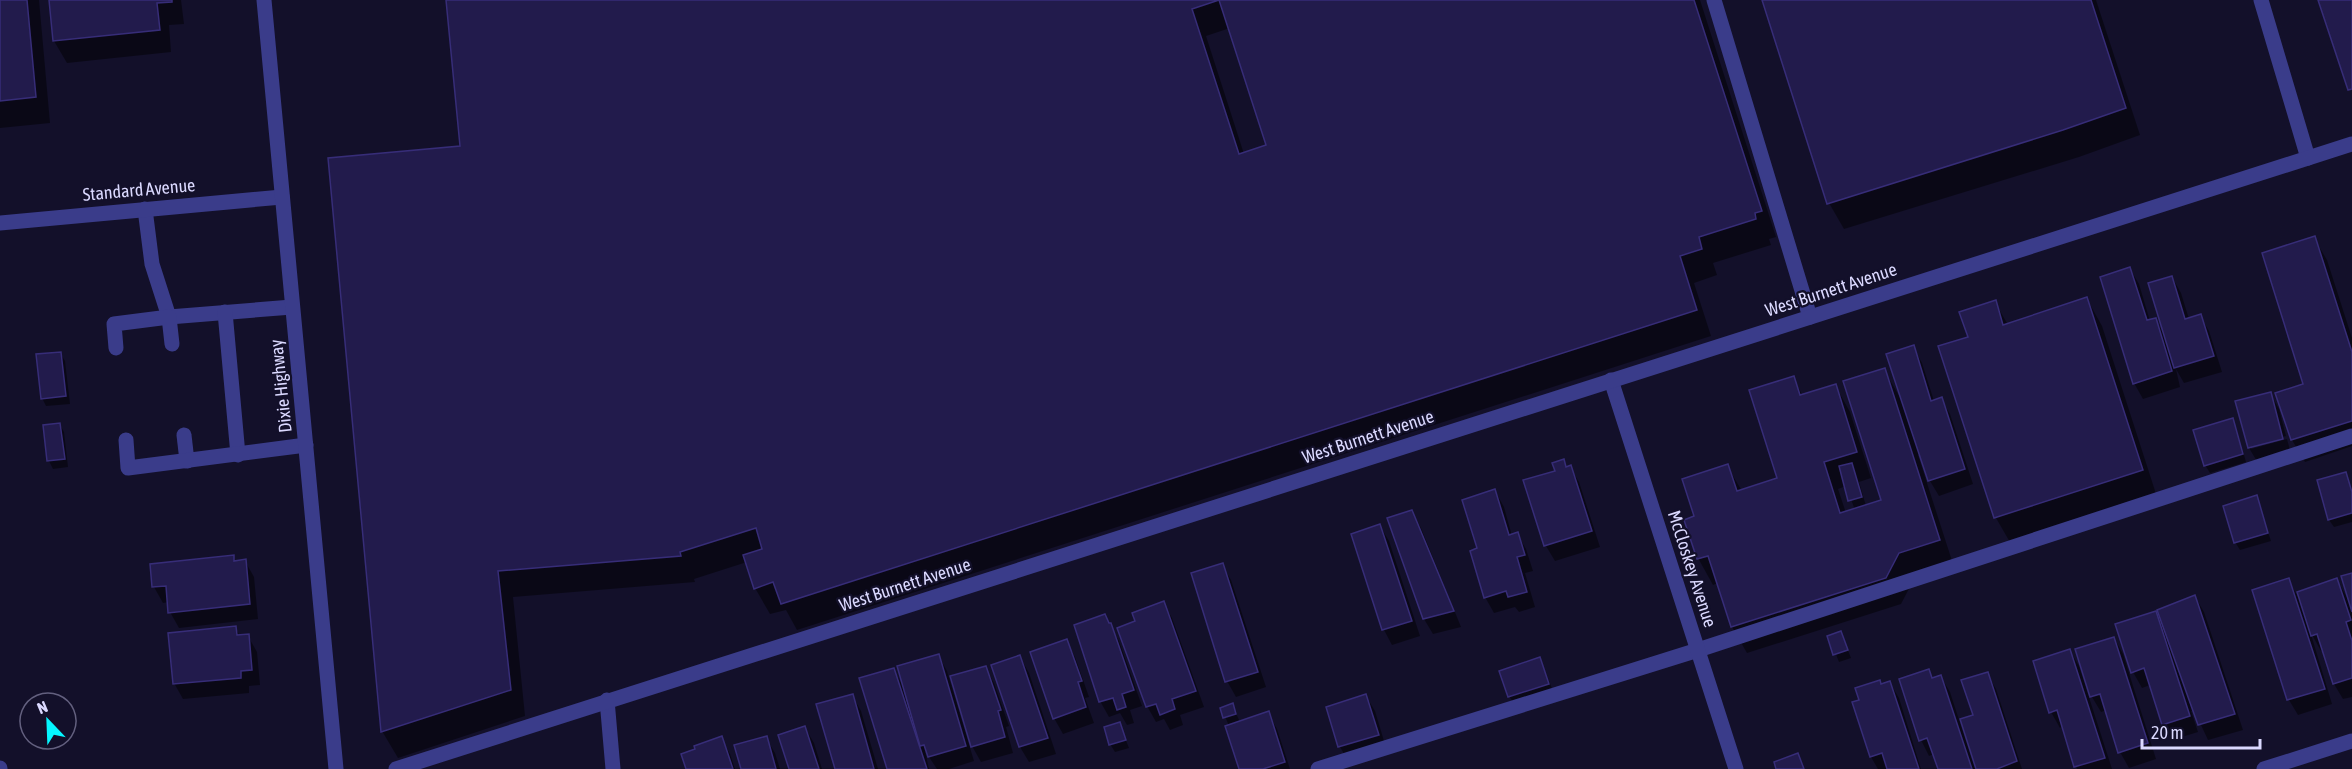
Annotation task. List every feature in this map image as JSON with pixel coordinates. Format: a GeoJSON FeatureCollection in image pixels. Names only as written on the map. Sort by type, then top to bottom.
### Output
{"type":"FeatureCollection","features":[{"type":"Feature","properties":{"kind":"street","name":"Dixie Highway"},"geometry":{"type":"LineString","coordinates":[[264,0],[336,769]]}},
{"type":"Feature","properties":{"kind":"street"},"geometry":{"type":"LineString","coordinates":[[1714,0],[1810,317]]}},
{"type":"Feature","properties":{"kind":"street"},"geometry":{"type":"LineString","coordinates":[[2261,0],[2308,158]]}},
{"type":"Feature","properties":{"kind":"street","name":"West Burnett Avenue"},"geometry":{"type":"LineString","coordinates":[[396,769],[2352,144]]}},
{"type":"Feature","properties":{"kind":"street","name":"Standard Avenue"},"geometry":{"type":"LineString","coordinates":[[0,223],[282,197]]}},
{"type":"Feature","properties":{"kind":"street"},"geometry":{"type":"LineString","coordinates":[[145,209],[152,264],[170,317],[172,344]]}},
{"type":"Feature","properties":{"kind":"street"},"geometry":{"type":"LineString","coordinates":[[116,348],[114,324],[292,307]]}},
{"type":"Feature","properties":{"kind":"street"},"geometry":{"type":"LineString","coordinates":[[225,312],[238,455]]}},
{"type":"Feature","properties":{"kind":"street","name":"McCloskey Avenue"},"geometry":{"type":"LineString","coordinates":[[1611,381],[1737,769]]}},
{"type":"Feature","properties":{"kind":"street"},"geometry":{"type":"LineString","coordinates":[[184,435],[187,461]]}},
{"type":"Feature","properties":{"kind":"street"},"geometry":{"type":"LineString","coordinates":[[1318,769],[1698,650],[2352,436]]}},
{"type":"Feature","properties":{"kind":"street"},"geometry":{"type":"LineString","coordinates":[[126,440],[128,468],[306,445]]}},
{"type":"Feature","properties":{"kind":"street"},"geometry":{"type":"LineString","coordinates":[[607,700],[613,769]]}},
{"type":"Feature","properties":{"kind":"street"},"geometry":{"type":"LineString","coordinates":[[2264,769],[2352,741]]}},
{"type":"Feature","properties":{"kind":"building"},"geometry":{"type":"Polygon","coordinates":[[[0,0],[27,0],[36,97],[0,101],[0,0]]]}},
{"type":"Feature","properties":{"kind":"building"},"geometry":{"type":"Polygon","coordinates":[[[49,0],[172,0],[172,2],[157,3],[160,30],[53,41],[49,0]]]}},
{"type":"Feature","properties":{"kind":"building"},"geometry":{"type":"Polygon","coordinates":[[[446,0],[1219,0],[1694,0],[1762,211],[1755,213],[1756,219],[1699,237],[1702,249],[1680,256],[1697,310],[781,604],[773,582],[754,589],[743,555],[762,549],[756,528],[680,552],[681,556],[498,571],[511,690],[381,732],[328,158],[460,146],[446,0]],[[1219,0],[1192,9],[1239,154],[1266,145],[1219,0]]]}},
{"type":"Feature","properties":{"kind":"building"},"geometry":{"type":"Polygon","coordinates":[[[1762,0],[2091,0],[2126,108],[1827,204],[1762,0]]]}},
{"type":"Feature","properties":{"kind":"building"},"geometry":{"type":"Polygon","coordinates":[[[2318,0],[2352,0],[2352,89],[2348,90],[2318,0]]]}},
{"type":"Feature","properties":{"kind":"building"},"geometry":{"type":"Polygon","coordinates":[[[2315,236],[2352,352],[2352,421],[2291,440],[2275,393],[2303,384],[2262,253],[2315,236]]]}},
{"type":"Feature","properties":{"kind":"building"},"geometry":{"type":"Polygon","coordinates":[[[2130,267],[2147,320],[2156,318],[2172,371],[2133,384],[2100,277],[2130,267]]]}},
{"type":"Feature","properties":{"kind":"building"},"geometry":{"type":"Polygon","coordinates":[[[2172,276],[2185,319],[2201,314],[2214,356],[2174,368],[2148,283],[2172,276]]]}},
{"type":"Feature","properties":{"kind":"building"},"geometry":{"type":"Polygon","coordinates":[[[2087,297],[2143,470],[1994,518],[1938,346],[1968,337],[1959,312],[1996,300],[2003,325],[2087,297]]]}},
{"type":"Feature","properties":{"kind":"building"},"geometry":{"type":"Polygon","coordinates":[[[1914,345],[1931,401],[1942,397],[1965,469],[1928,481],[1886,354],[1914,345]]]}},
{"type":"Feature","properties":{"kind":"building"},"geometry":{"type":"Polygon","coordinates":[[[61,352],[66,396],[41,399],[36,354],[61,352]]]}},
{"type":"Feature","properties":{"kind":"building"},"geometry":{"type":"Polygon","coordinates":[[[1885,368],[1940,540],[1899,553],[1886,578],[1731,627],[1708,556],[1697,559],[1684,520],[1694,516],[1682,479],[1728,464],[1737,491],[1777,478],[1749,390],[1794,376],[1800,395],[1836,384],[1857,452],[1824,462],[1840,513],[1881,500],[1843,381],[1885,368]]]}},
{"type":"Feature","properties":{"kind":"building"},"geometry":{"type":"Polygon","coordinates":[[[2271,392],[2283,439],[2248,448],[2235,401],[2271,392]]]}},
{"type":"Feature","properties":{"kind":"building"},"geometry":{"type":"Polygon","coordinates":[[[2233,418],[2243,454],[2204,466],[2193,430],[2233,418]]]}},
{"type":"Feature","properties":{"kind":"building"},"geometry":{"type":"Polygon","coordinates":[[[60,423],[65,459],[47,461],[43,425],[60,423]]]}},
{"type":"Feature","properties":{"kind":"building"},"geometry":{"type":"Polygon","coordinates":[[[1564,459],[1566,467],[1571,465],[1592,531],[1544,546],[1523,480],[1555,471],[1552,463],[1564,459]]]}},
{"type":"Feature","properties":{"kind":"building"},"geometry":{"type":"Polygon","coordinates":[[[1852,463],[1862,497],[1848,501],[1839,466],[1852,463]]]}},
{"type":"Feature","properties":{"kind":"building"},"geometry":{"type":"Polygon","coordinates":[[[2346,472],[2352,492],[2352,513],[2328,520],[2317,480],[2346,472]]]}},
{"type":"Feature","properties":{"kind":"building"},"geometry":{"type":"Polygon","coordinates":[[[1495,489],[1509,535],[1518,532],[1525,555],[1517,557],[1527,592],[1508,597],[1506,591],[1484,598],[1470,551],[1477,548],[1462,500],[1495,489]]]}},
{"type":"Feature","properties":{"kind":"building"},"geometry":{"type":"Polygon","coordinates":[[[2257,495],[2268,533],[2234,543],[2223,506],[2257,495]]]}},
{"type":"Feature","properties":{"kind":"building"},"geometry":{"type":"Polygon","coordinates":[[[1412,510],[1454,611],[1423,619],[1387,518],[1412,510]]]}},
{"type":"Feature","properties":{"kind":"building"},"geometry":{"type":"Polygon","coordinates":[[[1380,524],[1412,621],[1382,630],[1351,534],[1380,524]]]}},
{"type":"Feature","properties":{"kind":"building"},"geometry":{"type":"Polygon","coordinates":[[[234,555],[234,561],[246,559],[250,604],[168,613],[166,586],[152,587],[150,564],[234,555]]]}},
{"type":"Feature","properties":{"kind":"building"},"geometry":{"type":"Polygon","coordinates":[[[1223,563],[1258,672],[1225,682],[1191,573],[1223,563]]]}},
{"type":"Feature","properties":{"kind":"building"},"geometry":{"type":"Polygon","coordinates":[[[2352,573],[2352,612],[2341,576],[2352,573]]]}},
{"type":"Feature","properties":{"kind":"building"},"geometry":{"type":"Polygon","coordinates":[[[2289,578],[2325,689],[2287,700],[2252,590],[2289,578]]]}},
{"type":"Feature","properties":{"kind":"building"},"geometry":{"type":"Polygon","coordinates":[[[2337,578],[2351,620],[2346,622],[2352,641],[2352,678],[2333,684],[2317,634],[2311,636],[2297,592],[2337,578]]]}},
{"type":"Feature","properties":{"kind":"building"},"geometry":{"type":"Polygon","coordinates":[[[2195,595],[2235,714],[2198,725],[2157,610],[2195,595]]]}},
{"type":"Feature","properties":{"kind":"building"},"geometry":{"type":"Polygon","coordinates":[[[1164,601],[1196,691],[1172,699],[1175,709],[1160,715],[1156,704],[1146,707],[1117,628],[1135,621],[1132,613],[1164,601]]]}},
{"type":"Feature","properties":{"kind":"building"},"geometry":{"type":"Polygon","coordinates":[[[2156,611],[2190,716],[2162,725],[2144,668],[2131,673],[2115,624],[2156,611]]]}},
{"type":"Feature","properties":{"kind":"building"},"geometry":{"type":"Polygon","coordinates":[[[1105,614],[1111,623],[1134,690],[1122,694],[1126,707],[1117,710],[1113,698],[1099,702],[1074,625],[1105,614]]]}},
{"type":"Feature","properties":{"kind":"building"},"geometry":{"type":"Polygon","coordinates":[[[236,626],[237,635],[249,634],[252,670],[241,671],[241,678],[173,684],[168,633],[236,626]]]}},
{"type":"Feature","properties":{"kind":"building"},"geometry":{"type":"Polygon","coordinates":[[[1841,631],[1848,650],[1833,655],[1827,636],[1841,631]]]}},
{"type":"Feature","properties":{"kind":"building"},"geometry":{"type":"Polygon","coordinates":[[[2114,637],[2148,743],[2118,753],[2100,694],[2090,697],[2075,649],[2114,637]]]}},
{"type":"Feature","properties":{"kind":"building"},"geometry":{"type":"Polygon","coordinates":[[[1067,639],[1082,681],[1078,682],[1086,707],[1053,719],[1030,652],[1067,639]]]}},
{"type":"Feature","properties":{"kind":"building"},"geometry":{"type":"Polygon","coordinates":[[[2070,649],[2105,758],[2074,767],[2057,710],[2049,713],[2033,661],[2070,649]]]}},
{"type":"Feature","properties":{"kind":"building"},"geometry":{"type":"Polygon","coordinates":[[[939,654],[966,746],[928,757],[924,745],[920,746],[897,666],[939,654]]]}},
{"type":"Feature","properties":{"kind":"building"},"geometry":{"type":"Polygon","coordinates":[[[1020,655],[1048,738],[1019,747],[991,665],[1020,655]]]}},
{"type":"Feature","properties":{"kind":"building"},"geometry":{"type":"Polygon","coordinates":[[[1540,657],[1549,684],[1508,697],[1499,671],[1540,657]]]}},
{"type":"Feature","properties":{"kind":"building"},"geometry":{"type":"Polygon","coordinates":[[[986,666],[1001,710],[998,711],[1005,737],[971,747],[950,676],[986,666]]]}},
{"type":"Feature","properties":{"kind":"building"},"geometry":{"type":"Polygon","coordinates":[[[894,668],[927,769],[887,769],[859,678],[894,668]]]}},
{"type":"Feature","properties":{"kind":"building"},"geometry":{"type":"Polygon","coordinates":[[[1929,669],[1932,678],[1941,675],[1972,769],[1938,769],[1927,738],[1919,741],[1899,679],[1929,669]]]}},
{"type":"Feature","properties":{"kind":"building"},"geometry":{"type":"Polygon","coordinates":[[[1988,672],[2017,761],[1997,769],[1976,769],[1960,719],[1973,715],[1961,680],[1988,672]]]}},
{"type":"Feature","properties":{"kind":"building"},"geometry":{"type":"Polygon","coordinates":[[[1880,680],[1881,684],[1890,681],[1919,769],[1887,769],[1882,753],[1870,757],[1852,702],[1859,700],[1855,688],[1880,680]]]}},
{"type":"Feature","properties":{"kind":"building"},"geometry":{"type":"Polygon","coordinates":[[[853,694],[874,769],[835,769],[816,704],[853,694]]]}},
{"type":"Feature","properties":{"kind":"building"},"geometry":{"type":"Polygon","coordinates":[[[1366,694],[1379,735],[1338,747],[1326,707],[1366,694]]]}},
{"type":"Feature","properties":{"kind":"building"},"geometry":{"type":"Polygon","coordinates":[[[1233,703],[1236,714],[1223,718],[1220,708],[1233,703]]]}},
{"type":"Feature","properties":{"kind":"building"},"geometry":{"type":"Polygon","coordinates":[[[1269,711],[1285,762],[1263,769],[1239,769],[1225,726],[1269,711]]]}},
{"type":"Feature","properties":{"kind":"building"},"geometry":{"type":"Polygon","coordinates":[[[1120,722],[1126,740],[1109,745],[1104,727],[1120,722]]]}},
{"type":"Feature","properties":{"kind":"building"},"geometry":{"type":"Polygon","coordinates":[[[805,726],[819,769],[789,769],[778,735],[805,726]]]}},
{"type":"Feature","properties":{"kind":"building"},"geometry":{"type":"Polygon","coordinates":[[[722,736],[733,769],[686,769],[681,754],[695,749],[694,746],[722,736]]]}},
{"type":"Feature","properties":{"kind":"building"},"geometry":{"type":"Polygon","coordinates":[[[767,736],[776,769],[741,769],[734,745],[767,736]]]}},
{"type":"Feature","properties":{"kind":"building"},"geometry":{"type":"Polygon","coordinates":[[[1798,753],[1804,769],[1776,769],[1774,762],[1798,753]]]}}]}
